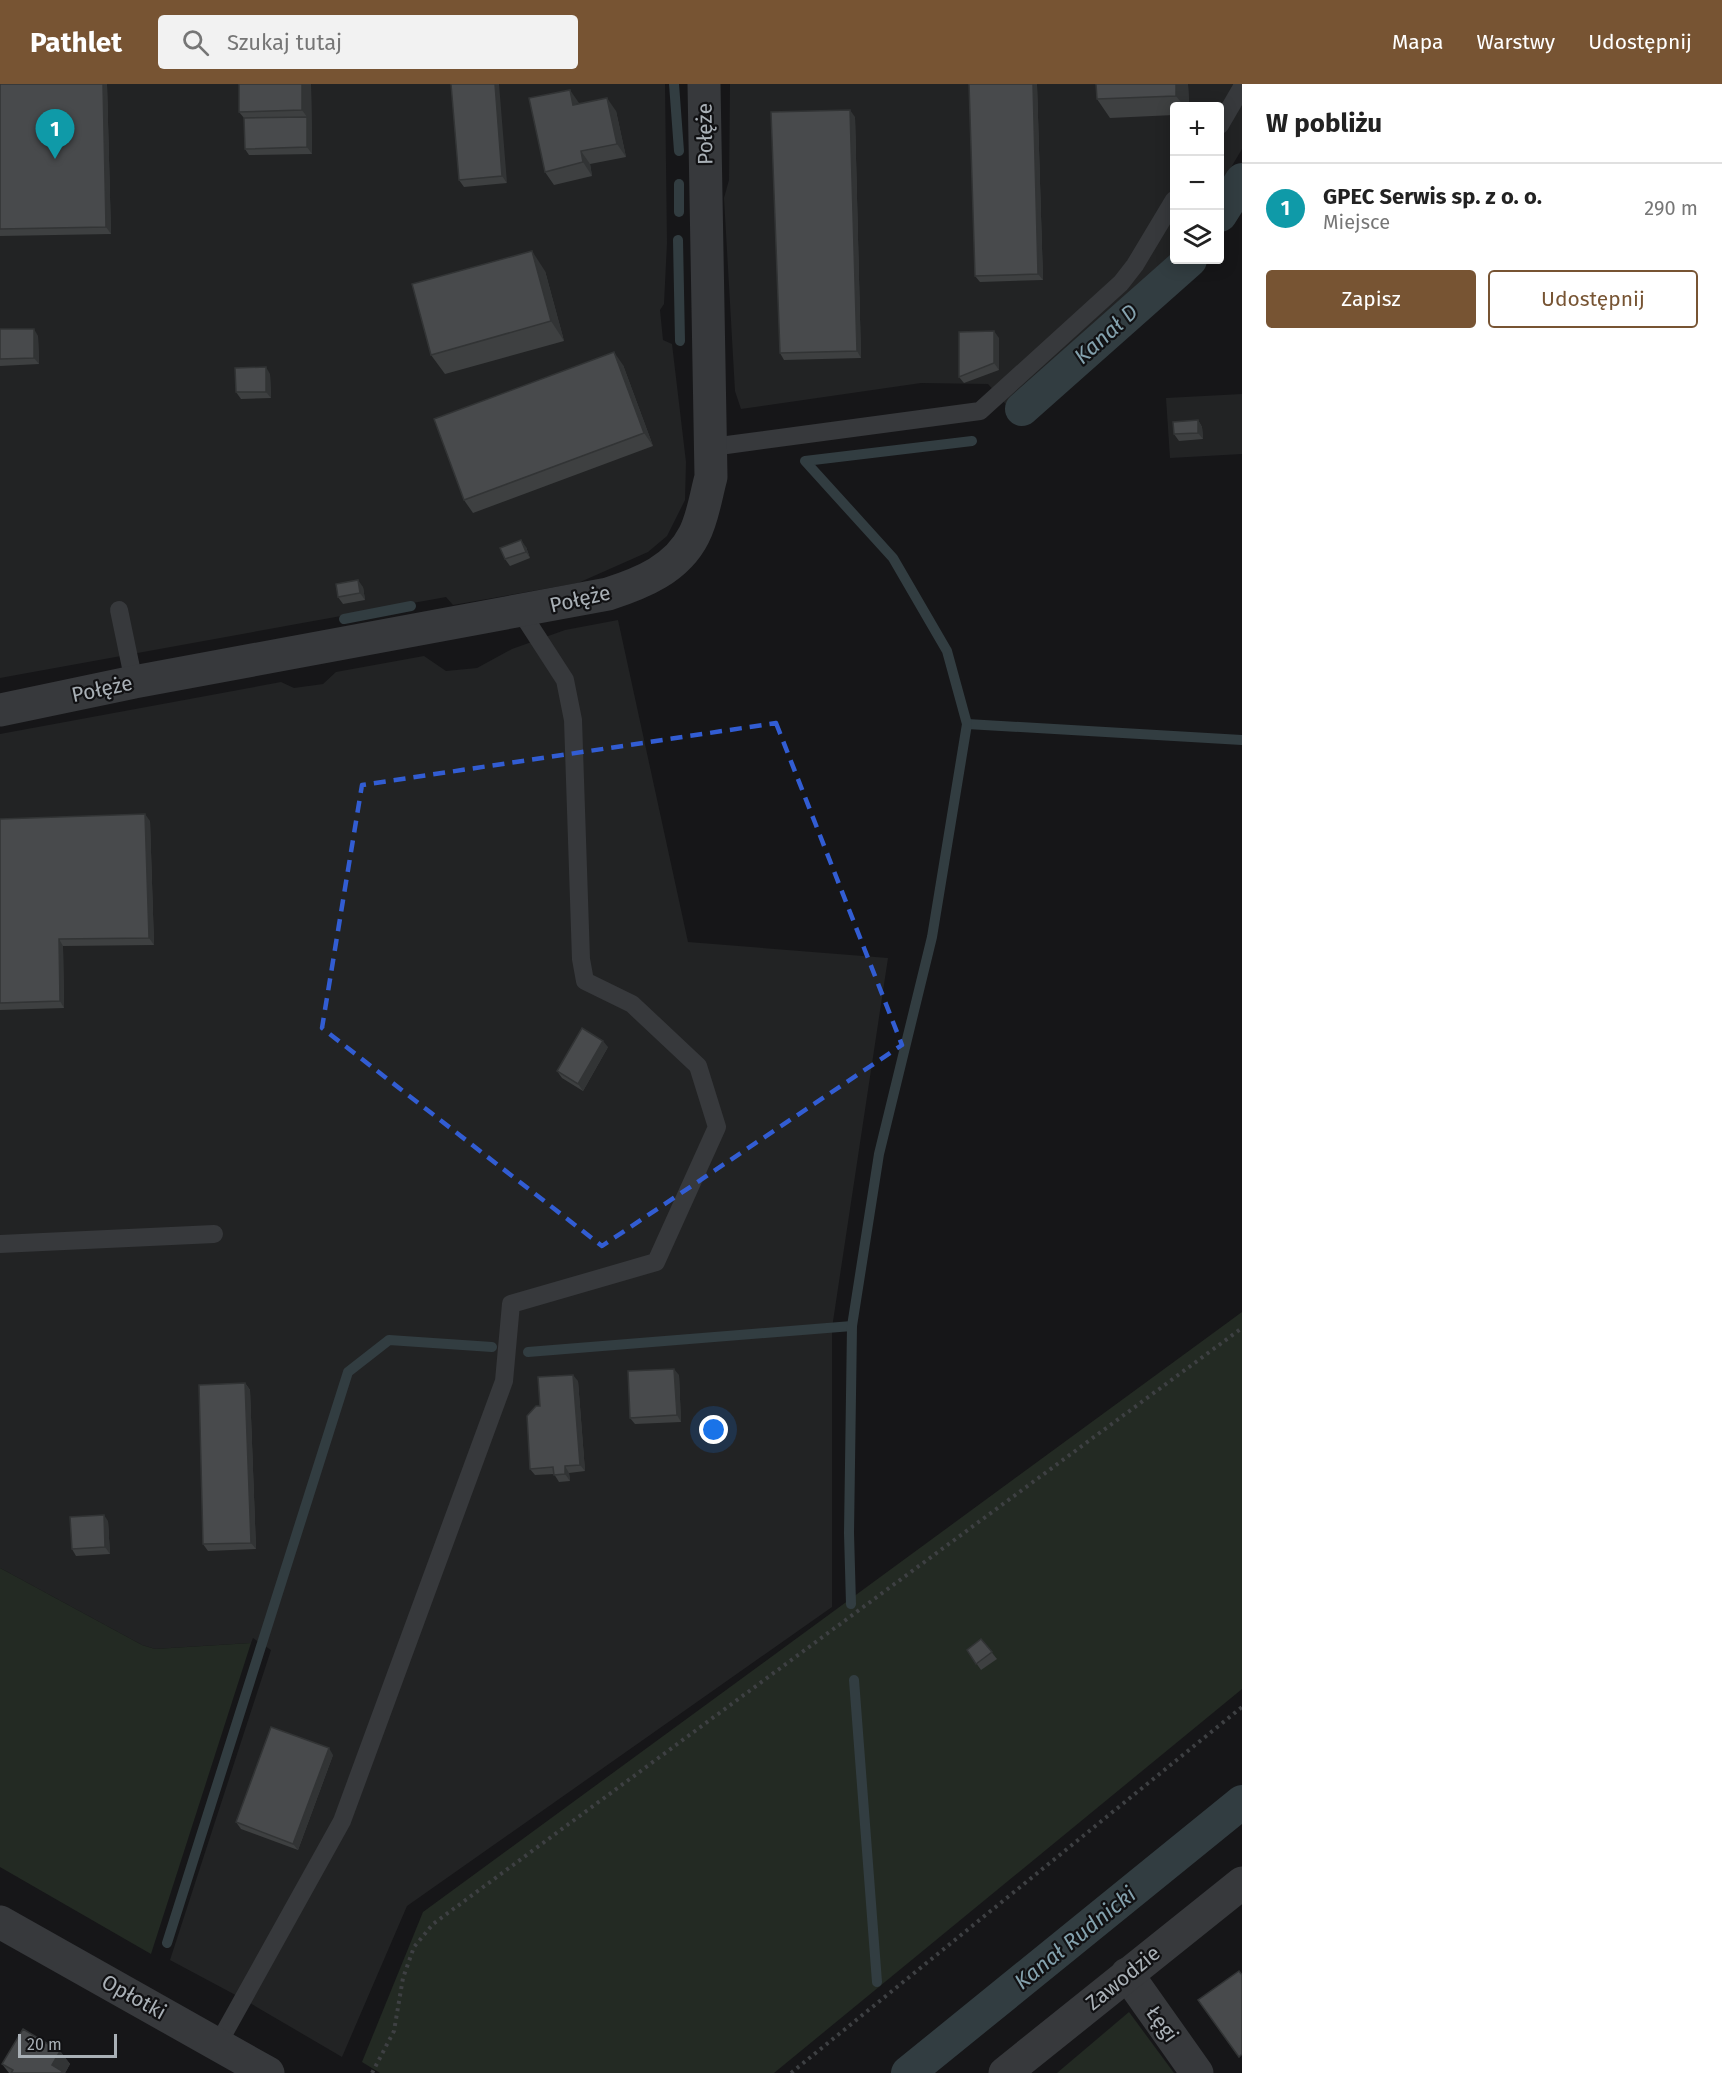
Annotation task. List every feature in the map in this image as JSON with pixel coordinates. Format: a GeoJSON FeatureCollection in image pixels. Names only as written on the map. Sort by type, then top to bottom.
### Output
{"type":"FeatureCollection","features":[{"type":"Feature","properties":{"kind":"street","name":"Połęże"},"geometry":{"type":"LineString","coordinates":[[0,710],[134,682],[436,625],[521,612],[608,594],[643,583],[662,572],[681,554],[695,534],[711,477],[704,84]]}},
{"type":"Feature","properties":{"kind":"street","name":"Zawodzie"},"geometry":{"type":"LineString","coordinates":[[1005,2073],[1242,1883]]}},
{"type":"Feature","properties":{"kind":"street","name":"Opłotki"},"geometry":{"type":"LineString","coordinates":[[0,1922],[268,2073]]}},
{"type":"Feature","properties":{"kind":"street","name":"Łęgi"},"geometry":{"type":"LineString","coordinates":[[1127,1974],[1197,2073]]}},
{"type":"Feature","properties":{"kind":"lane"},"geometry":{"type":"LineString","coordinates":[[1224,118],[1242,87]]}},
{"type":"Feature","properties":{"kind":"lane"},"geometry":{"type":"LineString","coordinates":[[712,447],[980,411],[1120,283],[1135,265],[1170,207]]}},
{"type":"Feature","properties":{"kind":"lane"},"geometry":{"type":"LineString","coordinates":[[119,610],[134,682]]}},
{"type":"Feature","properties":{"kind":"lane"},"geometry":{"type":"LineString","coordinates":[[218,2044],[342,1821],[504,1382],[512,1304],[656,1262],[717,1127],[698,1066],[632,1004],[585,981],[580,959],[573,720],[565,680],[521,612]]}},
{"type":"Feature","properties":{"kind":"lane"},"geometry":{"type":"LineString","coordinates":[[0,1244],[214,1234]]}},
{"type":"Feature","properties":{"kind":"path"},"geometry":{"type":"LineString","coordinates":[[372,2073],[394,2031],[403,1978],[414,1947],[433,1924],[1242,1328]]}},
{"type":"Feature","properties":{"kind":"path"},"geometry":{"type":"LineString","coordinates":[[791,2073],[1242,1707]]}},
{"type":"Feature","properties":{"kind":"highlighted area"},"geometry":{"type":"Polygon","coordinates":[[[776,723],[902,1045],[602,1246],[322,1028],[362,785],[776,723]]]}},
{"type":"Feature","properties":{"kind":"shaded area"},"geometry":{"type":"Polygon","coordinates":[[[0,84],[665,84],[667,243],[664,304],[660,310],[663,340],[672,344],[686,462],[685,500],[667,536],[648,552],[578,583],[453,605],[446,597],[0,678],[0,84]]]}},
{"type":"Feature","properties":{"kind":"shaded area"},"geometry":{"type":"Polygon","coordinates":[[[730,84],[1242,84],[1242,149],[1224,179],[1224,102],[1170,102],[1170,257],[1153,280],[1055,374],[1009,408],[988,384],[921,383],[741,409],[735,391],[724,198],[729,180],[730,84]]]}},
{"type":"Feature","properties":{"kind":"shaded area"},"geometry":{"type":"Polygon","coordinates":[[[1242,394],[1242,454],[1170,458],[1166,398],[1242,394]]]}},
{"type":"Feature","properties":{"kind":"shaded area"},"geometry":{"type":"Polygon","coordinates":[[[618,620],[688,942],[888,958],[832,1328],[832,1607],[407,1906],[342,2057],[243,1999],[170,1960],[271,1650],[253,1638],[251,1643],[155,1649],[142,1645],[0,1568],[0,734],[281,682],[294,688],[323,684],[336,672],[424,656],[446,671],[477,668],[512,649],[565,630],[618,620]]]}},
{"type":"Feature","properties":{"kind":"shaded area"},"geometry":{"type":"Polygon","coordinates":[[[1242,1312],[1242,1689],[774,2073],[380,2073],[362,2062],[423,1912],[1242,1312]]]}},
{"type":"Feature","properties":{"kind":"shaded area"},"geometry":{"type":"Polygon","coordinates":[[[0,1568],[142,1645],[155,1649],[251,1643],[151,1954],[0,1867],[0,1568]]]}},
{"type":"Feature","properties":{"kind":"shaded area"},"geometry":{"type":"Polygon","coordinates":[[[1129,2012],[1174,2073],[1057,2073],[1129,2012]]]}},
{"type":"Feature","properties":{"kind":"building"},"geometry":{"type":"Polygon","coordinates":[[[0,84],[103,84],[106,227],[0,229],[0,84]]]}},
{"type":"Feature","properties":{"kind":"building"},"geometry":{"type":"Polygon","coordinates":[[[239,84],[302,84],[302,110],[239,112],[239,84]]]}},
{"type":"Feature","properties":{"kind":"building"},"geometry":{"type":"Polygon","coordinates":[[[451,84],[495,84],[502,176],[459,180],[451,84]]]}},
{"type":"Feature","properties":{"kind":"building"},"geometry":{"type":"Polygon","coordinates":[[[969,84],[1033,84],[1038,274],[975,276],[969,84]]]}},
{"type":"Feature","properties":{"kind":"building"},"geometry":{"type":"Polygon","coordinates":[[[1096,84],[1176,84],[1176,96],[1097,99],[1096,84]]]}},
{"type":"Feature","properties":{"kind":"building"},"geometry":{"type":"Polygon","coordinates":[[[570,90],[573,105],[607,98],[617,144],[581,151],[583,162],[545,172],[529,98],[570,90]]]}},
{"type":"Feature","properties":{"kind":"building"},"geometry":{"type":"Polygon","coordinates":[[[850,110],[857,351],[780,353],[771,112],[850,110]]]}},
{"type":"Feature","properties":{"kind":"building"},"geometry":{"type":"Polygon","coordinates":[[[307,117],[307,147],[245,149],[244,118],[307,117]]]}},
{"type":"Feature","properties":{"kind":"building"},"geometry":{"type":"Polygon","coordinates":[[[532,251],[551,321],[431,355],[412,284],[532,251]]]}},
{"type":"Feature","properties":{"kind":"building"},"geometry":{"type":"Polygon","coordinates":[[[0,329],[34,329],[34,358],[0,359],[0,329]]]}},
{"type":"Feature","properties":{"kind":"building"},"geometry":{"type":"Polygon","coordinates":[[[994,331],[994,363],[959,377],[959,332],[994,331]]]}},
{"type":"Feature","properties":{"kind":"building"},"geometry":{"type":"Polygon","coordinates":[[[614,352],[644,433],[464,500],[434,419],[614,352]]]}},
{"type":"Feature","properties":{"kind":"building"},"geometry":{"type":"Polygon","coordinates":[[[266,367],[266,392],[236,392],[235,368],[266,367]]]}},
{"type":"Feature","properties":{"kind":"building"},"geometry":{"type":"Polygon","coordinates":[[[1198,420],[1198,433],[1174,434],[1173,422],[1198,420]]]}},
{"type":"Feature","properties":{"kind":"building"},"geometry":{"type":"Polygon","coordinates":[[[521,540],[526,552],[505,559],[500,548],[521,540]]]}},
{"type":"Feature","properties":{"kind":"building"},"geometry":{"type":"Polygon","coordinates":[[[358,580],[360,593],[338,597],[336,584],[358,580]]]}},
{"type":"Feature","properties":{"kind":"building"},"geometry":{"type":"Polygon","coordinates":[[[145,814],[149,938],[59,939],[60,1001],[0,1003],[0,819],[145,814]]]}},
{"type":"Feature","properties":{"kind":"building"},"geometry":{"type":"Polygon","coordinates":[[[582,1028],[603,1041],[578,1084],[557,1071],[582,1028]]]}},
{"type":"Feature","properties":{"kind":"building"},"geometry":{"type":"Polygon","coordinates":[[[674,1369],[677,1415],[630,1418],[628,1371],[674,1369]]]}},
{"type":"Feature","properties":{"kind":"building"},"geometry":{"type":"Polygon","coordinates":[[[573,1375],[580,1465],[565,1466],[565,1474],[554,1475],[553,1467],[530,1469],[527,1416],[536,1406],[540,1406],[538,1377],[573,1375]]]}},
{"type":"Feature","properties":{"kind":"building"},"geometry":{"type":"Polygon","coordinates":[[[245,1383],[251,1543],[203,1544],[199,1385],[245,1383]]]}},
{"type":"Feature","properties":{"kind":"building"},"geometry":{"type":"Polygon","coordinates":[[[104,1515],[105,1547],[72,1549],[70,1517],[104,1515]]]}},
{"type":"Feature","properties":{"kind":"building"},"geometry":{"type":"Polygon","coordinates":[[[981,1639],[992,1652],[976,1664],[967,1650],[981,1639]]]}},
{"type":"Feature","properties":{"kind":"building"},"geometry":{"type":"Polygon","coordinates":[[[271,1727],[329,1748],[293,1844],[236,1822],[271,1727]]]}},
{"type":"Feature","properties":{"kind":"building"},"geometry":{"type":"Polygon","coordinates":[[[1239,1971],[1242,1975],[1242,2054],[1239,2057],[1198,2000],[1239,1971]]]}},
{"type":"Feature","properties":{"kind":"building"},"geometry":{"type":"Polygon","coordinates":[[[23,2029],[60,2051],[52,2065],[62,2071],[61,2073],[11,2073],[13,2070],[2,2064],[23,2029]]]}},
{"type":"Feature","properties":{"kind":"waterway"},"geometry":{"type":"LineString","coordinates":[[674,84],[679,151]]}},
{"type":"Feature","properties":{"kind":"waterway","name":"Kanał D"},"geometry":{"type":"LineString","coordinates":[[1223,210],[1242,180]]}},
{"type":"Feature","properties":{"kind":"waterway"},"geometry":{"type":"LineString","coordinates":[[679,184],[679,212]]}},
{"type":"Feature","properties":{"kind":"waterway"},"geometry":{"type":"LineString","coordinates":[[678,240],[680,341]]}},
{"type":"Feature","properties":{"kind":"waterway","name":"Kanał D"},"geometry":{"type":"LineString","coordinates":[[1022,409],[1185,264]]}},
{"type":"Feature","properties":{"kind":"waterway"},"geometry":{"type":"LineString","coordinates":[[851,1604],[849,1533],[852,1326],[879,1154],[932,937],[967,724],[947,651],[893,558],[805,461],[972,441]]}},
{"type":"Feature","properties":{"kind":"waterway"},"geometry":{"type":"LineString","coordinates":[[344,619],[411,606]]}},
{"type":"Feature","properties":{"kind":"waterway"},"geometry":{"type":"LineString","coordinates":[[967,724],[1242,740]]}},
{"type":"Feature","properties":{"kind":"waterway"},"geometry":{"type":"LineString","coordinates":[[528,1352],[852,1326]]}},
{"type":"Feature","properties":{"kind":"waterway"},"geometry":{"type":"LineString","coordinates":[[167,1943],[348,1372],[389,1340],[492,1347]]}},
{"type":"Feature","properties":{"kind":"waterway"},"geometry":{"type":"LineString","coordinates":[[854,1680],[877,1982]]}},
{"type":"Feature","properties":{"kind":"waterway","name":"Kanał Rudnicki"},"geometry":{"type":"LineString","coordinates":[[908,2073],[1242,1802]]}},
{"type":"Feature","properties":{"kind":"place","name":"GPEC Serwis sp. z o. o."},"geometry":{"type":"Point","coordinates":[55,159]}}]}
